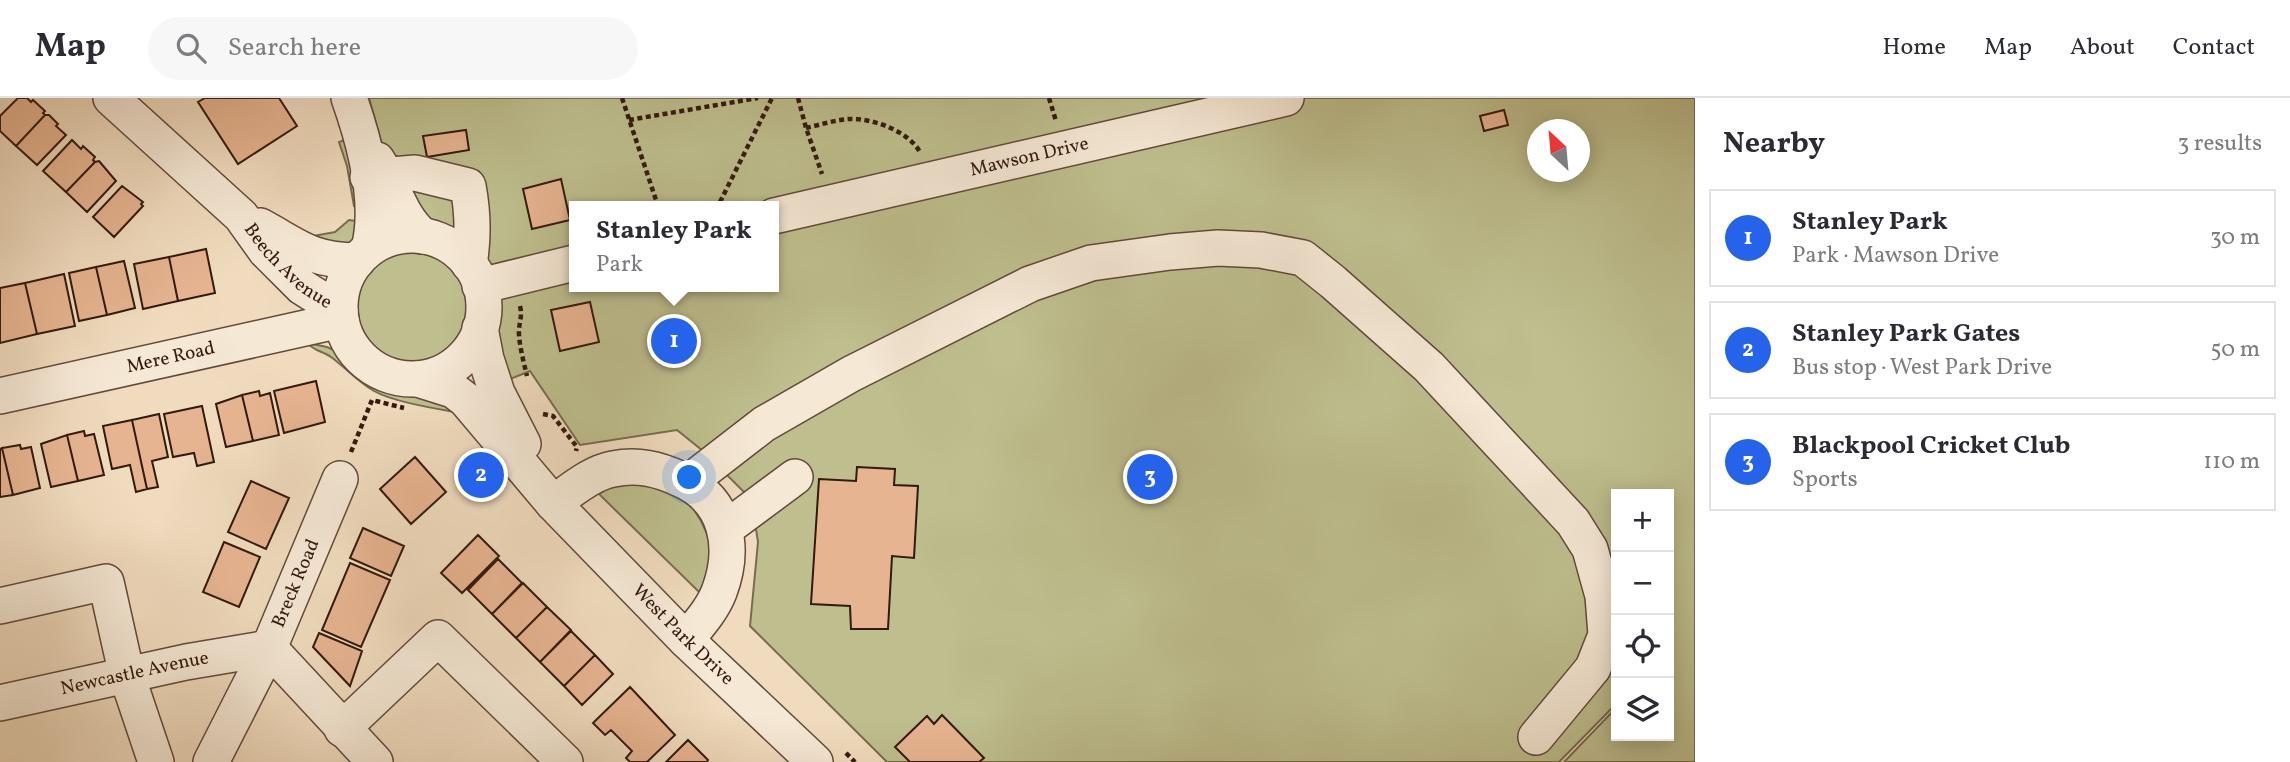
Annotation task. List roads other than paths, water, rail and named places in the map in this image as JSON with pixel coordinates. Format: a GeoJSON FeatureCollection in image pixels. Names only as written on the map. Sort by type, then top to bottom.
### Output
{"type":"FeatureCollection","features":[{"type":"Feature","properties":{"kind":"street","name":"Beech Avenue"},"geometry":{"type":"LineString","coordinates":[[111,98],[241,216],[266,251],[302,287],[341,316]]}},
{"type":"Feature","properties":{"kind":"street"},"geometry":{"type":"LineString","coordinates":[[349,98],[377,176],[405,216],[423,236]]}},
{"type":"Feature","properties":{"kind":"street","name":"Mawson Drive"},"geometry":{"type":"LineString","coordinates":[[779,215],[1286,98]]}},
{"type":"Feature","properties":{"kind":"street"},"geometry":{"type":"LineString","coordinates":[[415,173],[468,186],[474,214],[475,275],[483,300],[480,328],[467,354],[457,363],[445,371],[418,379],[388,375],[374,369],[352,348],[341,316],[344,285],[363,255],[374,210],[377,176],[415,173]]}},
{"type":"Feature","properties":{"kind":"street","name":"Beech Avenue"},"geometry":{"type":"LineString","coordinates":[[241,216],[309,254],[324,259],[363,255]]}},
{"type":"Feature","properties":{"kind":"street"},"geometry":{"type":"LineString","coordinates":[[363,255],[395,237],[423,236],[449,246],[475,275]]}},
{"type":"Feature","properties":{"kind":"street"},"geometry":{"type":"LineString","coordinates":[[689,482],[764,424],[851,374],[1030,284],[1066,270],[1091,263],[1219,248],[1261,250],[1303,258],[1334,282],[1429,367],[1573,522],[1590,549],[1603,596],[1606,635],[1593,668],[1536,737]]}},
{"type":"Feature","properties":{"kind":"street"},"geometry":{"type":"LineString","coordinates":[[475,275],[569,264]]}},
{"type":"Feature","properties":{"kind":"street","name":"Mere Road"},"geometry":{"type":"LineString","coordinates":[[0,396],[341,316]]}},
{"type":"Feature","properties":{"kind":"street","name":"West Park Drive"},"geometry":{"type":"LineString","coordinates":[[480,328],[497,393],[553,503]]}},
{"type":"Feature","properties":{"kind":"street","name":"West Park Drive"},"geometry":{"type":"LineString","coordinates":[[418,379],[453,390],[466,400],[553,503],[686,640],[830,757]]}},
{"type":"Feature","properties":{"kind":"street"},"geometry":{"type":"LineString","coordinates":[[553,503],[611,469],[640,466],[689,482],[705,493],[719,512],[727,535],[725,568],[719,592],[708,613],[686,640]]}},
{"type":"Feature","properties":{"kind":"street"},"geometry":{"type":"LineString","coordinates":[[725,529],[795,477]]}},
{"type":"Feature","properties":{"kind":"street","name":"Breck Road"},"geometry":{"type":"LineString","coordinates":[[211,762],[269,648],[340,479]]}},
{"type":"Feature","properties":{"kind":"street"},"geometry":{"type":"LineString","coordinates":[[0,606],[106,582],[127,676],[156,762]]}},
{"type":"Feature","properties":{"kind":"street"},"geometry":{"type":"LineString","coordinates":[[342,729],[438,638],[565,762]]}},
{"type":"Feature","properties":{"kind":"street"},"geometry":{"type":"LineString","coordinates":[[269,648],[375,762]]}},
{"type":"Feature","properties":{"kind":"street","name":"Newcastle Avenue"},"geometry":{"type":"LineString","coordinates":[[0,703],[186,662],[269,648]]}},
{"type":"Feature","properties":{"kind":"place","name":"Stanley Park"},"geometry":{"type":"Point","coordinates":[674,341]}},
{"type":"Feature","properties":{"kind":"place","name":"Stanley Park Gates"},"geometry":{"type":"Point","coordinates":[481,475]}},
{"type":"Feature","properties":{"kind":"place","name":"Blackpool Cricket Club"},"geometry":{"type":"Point","coordinates":[1150,477]}}]}
